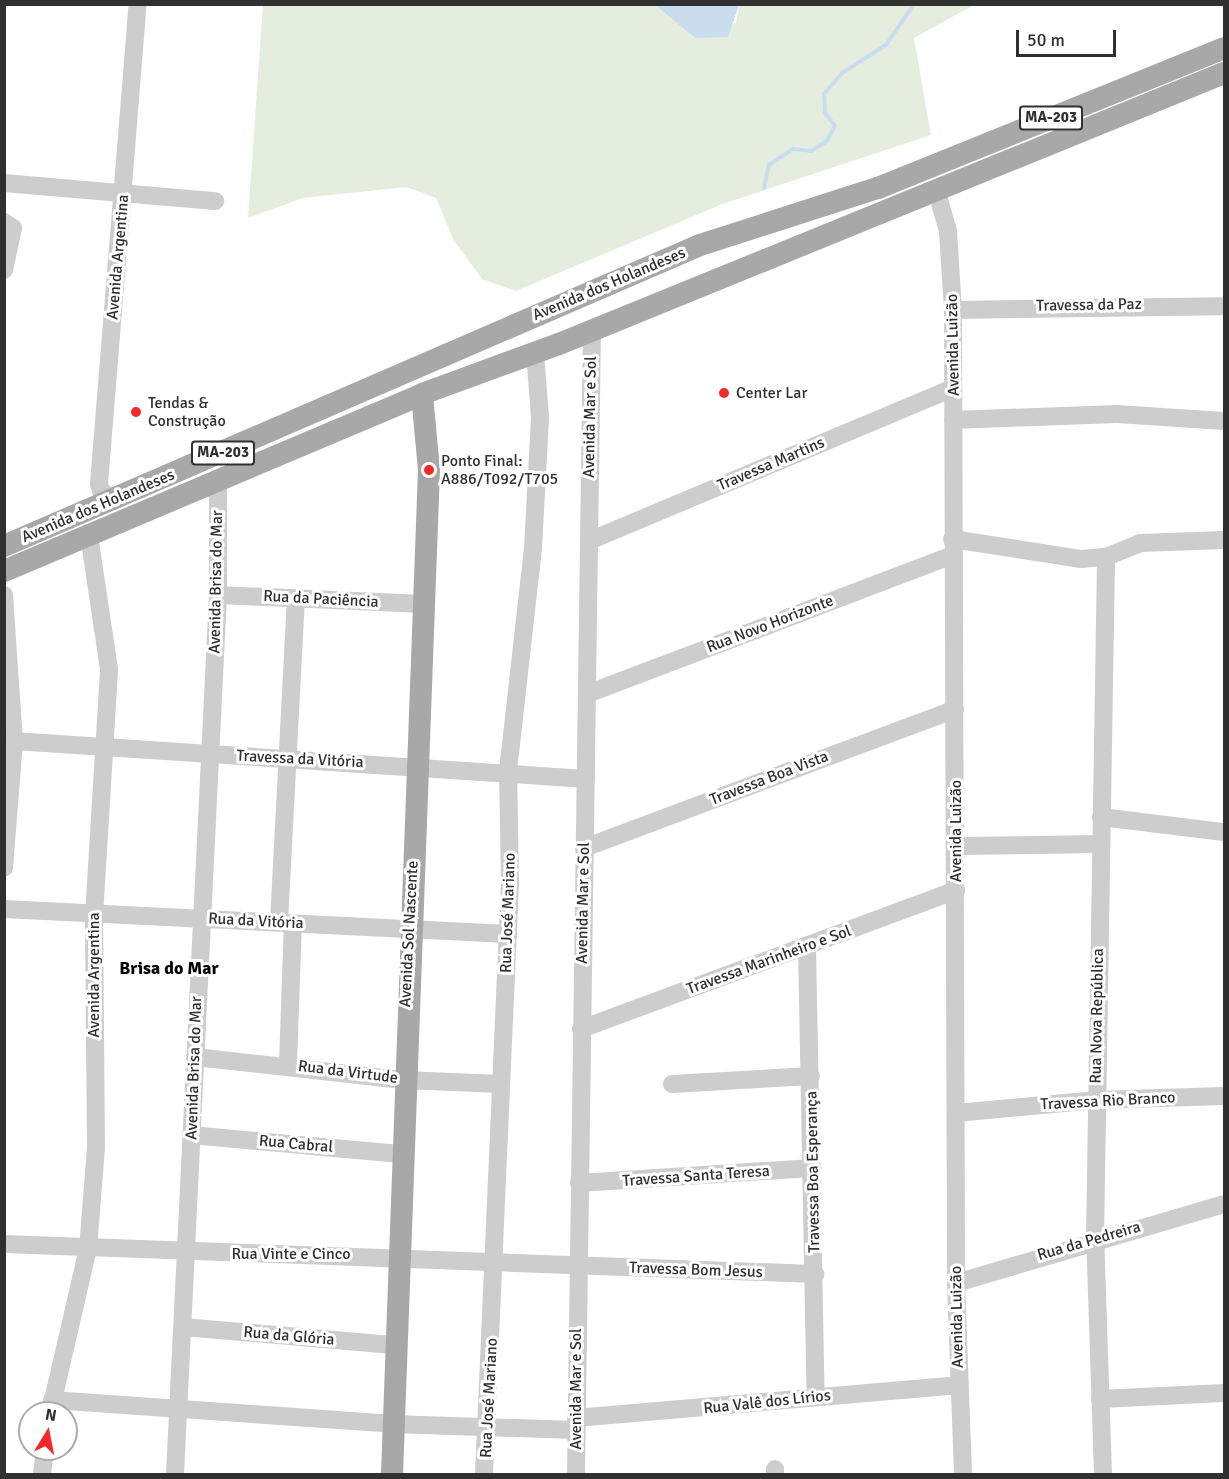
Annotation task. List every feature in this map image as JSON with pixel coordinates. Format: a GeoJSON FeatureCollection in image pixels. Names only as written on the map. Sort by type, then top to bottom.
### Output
{"type":"FeatureCollection","features":[{"type":"Feature","properties":{"kind":"main road","name":"Avenida dos Holandeses"},"geometry":{"type":"LineString","coordinates":[[4,546],[689,250],[878,188],[1224,48]]}},
{"type":"Feature","properties":{"kind":"main road","name":"Avenida dos Holandeses"},"geometry":{"type":"LineString","coordinates":[[4,572],[422,394],[592,331],[1224,73]]}},
{"type":"Feature","properties":{"kind":"main road","name":"Avenida Sol Nascente"},"geometry":{"type":"LineString","coordinates":[[392,1474],[408,928],[429,470],[422,394]]}},
{"type":"Feature","properties":{"kind":"street","name":"Avenida Argentina"},"geometry":{"type":"LineString","coordinates":[[117,498],[102,493],[99,484],[138,4]]}},
{"type":"Feature","properties":{"kind":"street"},"geometry":{"type":"LineString","coordinates":[[4,183],[215,201]]}},
{"type":"Feature","properties":{"kind":"street","name":"Avenida Luizão"},"geometry":{"type":"LineString","coordinates":[[936,189],[948,231],[953,309],[956,1282],[963,1474]]}},
{"type":"Feature","properties":{"kind":"street"},"geometry":{"type":"LineString","coordinates":[[4,222],[13,228],[4,270]]}},
{"type":"Feature","properties":{"kind":"street","name":"Travessa da Paz"},"geometry":{"type":"LineString","coordinates":[[953,309],[1224,306]]}},
{"type":"Feature","properties":{"kind":"street","name":"Avenida Mar e Sol"},"geometry":{"type":"LineString","coordinates":[[576,1474],[592,331]]}},
{"type":"Feature","properties":{"kind":"street","name":"Rua José Mariano"},"geometry":{"type":"LineString","coordinates":[[484,1474],[497,1261],[501,1084],[508,934],[508,771],[533,548],[540,417],[535,353]]}},
{"type":"Feature","properties":{"kind":"street","name":"Travessa Martins"},"geometry":{"type":"LineString","coordinates":[[589,541],[953,388]]}},
{"type":"Feature","properties":{"kind":"street"},"geometry":{"type":"LineString","coordinates":[[953,420],[1117,414],[1224,421]]}},
{"type":"Feature","properties":{"kind":"street","name":"Avenida Brisa do Mar"},"geometry":{"type":"LineString","coordinates":[[175,1474],[177,1407],[188,1254],[199,918],[218,595],[218,481]]}},
{"type":"Feature","properties":{"kind":"street","name":"Avenida Argentina"},"geometry":{"type":"LineString","coordinates":[[52,1401],[88,1249],[96,1148],[94,916],[107,634],[89,535]]}},
{"type":"Feature","properties":{"kind":"street","name":"Rua Novo Horizonte"},"geometry":{"type":"LineString","coordinates":[[587,694],[952,547],[1081,559],[1106,557],[1140,543],[1224,540]]}},
{"type":"Feature","properties":{"kind":"street","name":"Rua Nova República"},"geometry":{"type":"LineString","coordinates":[[1103,1474],[1095,1238],[1106,557]]}},
{"type":"Feature","properties":{"kind":"street"},"geometry":{"type":"LineString","coordinates":[[4,595],[14,741],[4,868]]}},
{"type":"Feature","properties":{"kind":"street","name":"Rua da Paciência"},"geometry":{"type":"LineString","coordinates":[[218,595],[424,604]]}},
{"type":"Feature","properties":{"kind":"street"},"geometry":{"type":"LineString","coordinates":[[288,1064],[286,923],[288,758],[296,598]]}},
{"type":"Feature","properties":{"kind":"street","name":"Travessa Boa Vista"},"geometry":{"type":"LineString","coordinates":[[584,848],[955,709]]}},
{"type":"Feature","properties":{"kind":"street","name":"Travessa da Vitória"},"geometry":{"type":"LineString","coordinates":[[14,741],[210,755],[508,771],[586,779]]}},
{"type":"Feature","properties":{"kind":"street"},"geometry":{"type":"LineString","coordinates":[[1101,817],[1224,832]]}},
{"type":"Feature","properties":{"kind":"street"},"geometry":{"type":"LineString","coordinates":[[956,846],[1100,844]]}},
{"type":"Feature","properties":{"kind":"street","name":"Travessa Marinheiro e Sol"},"geometry":{"type":"LineString","coordinates":[[581,1029],[956,890]]}},
{"type":"Feature","properties":{"kind":"street","name":"Rua da Vitória"},"geometry":{"type":"LineString","coordinates":[[4,909],[94,916],[199,918],[508,934]]}},
{"type":"Feature","properties":{"kind":"street","name":"Travessa Boa Esperança"},"geometry":{"type":"LineString","coordinates":[[807,947],[816,1397]]}},
{"type":"Feature","properties":{"kind":"street","name":"Rua da Virtude"},"geometry":{"type":"LineString","coordinates":[[195,1057],[288,1064],[403,1080],[501,1084]]}},
{"type":"Feature","properties":{"kind":"street"},"geometry":{"type":"LineString","coordinates":[[672,1084],[811,1076]]}},
{"type":"Feature","properties":{"kind":"street","name":"Travessa Rio Branco"},"geometry":{"type":"LineString","coordinates":[[956,1113],[1096,1100],[1224,1096]]}},
{"type":"Feature","properties":{"kind":"street","name":"Rua Cabral"},"geometry":{"type":"LineString","coordinates":[[191,1135],[400,1154]]}},
{"type":"Feature","properties":{"kind":"street","name":"Travessa Santa Teresa"},"geometry":{"type":"LineString","coordinates":[[579,1183],[813,1168]]}},
{"type":"Feature","properties":{"kind":"street","name":"Rua da Pedreira"},"geometry":{"type":"LineString","coordinates":[[956,1282],[1095,1238],[1224,1204]]}},
{"type":"Feature","properties":{"kind":"street","name":"Rua Vinte e Cinco"},"geometry":{"type":"LineString","coordinates":[[4,1244],[188,1254],[397,1256],[578,1266]]}},
{"type":"Feature","properties":{"kind":"street","name":"Travessa Bom Jesus"},"geometry":{"type":"LineString","coordinates":[[578,1266],[815,1274]]}},
{"type":"Feature","properties":{"kind":"street","name":"Rua da Glória"},"geometry":{"type":"LineString","coordinates":[[183,1327],[394,1346]]}},
{"type":"Feature","properties":{"kind":"street","name":"Rua Valê dos Lírios"},"geometry":{"type":"LineString","coordinates":[[393,1424],[488,1430],[576,1424],[816,1397],[958,1385]]}},
{"type":"Feature","properties":{"kind":"street"},"geometry":{"type":"LineString","coordinates":[[1101,1399],[1224,1393]]}},
{"type":"Feature","properties":{"kind":"street"},"geometry":{"type":"LineString","coordinates":[[78,1406],[177,1407],[393,1424]]}},
{"type":"Feature","properties":{"kind":"green space"},"geometry":{"type":"Polygon","coordinates":[[[263,5],[655,5],[695,38],[736,23],[739,5],[974,5],[914,38],[931,135],[720,205],[516,291],[482,279],[453,239],[436,198],[406,187],[303,198],[248,218],[263,5]]]}},
{"type":"Feature","properties":{"kind":"water"},"geometry":{"type":"Polygon","coordinates":[[[655,5],[739,5],[728,37],[695,38],[655,5]]]}},
{"type":"Feature","properties":{"kind":"waterway"},"geometry":{"type":"LineString","coordinates":[[764,188],[769,165],[793,149],[811,151],[827,141],[835,126],[825,112],[824,94],[842,73],[886,45],[914,4]]}},
{"type":"Feature","properties":{"kind":"place","name":"Center Lar"},"geometry":{"type":"Point","coordinates":[724,393]}},
{"type":"Feature","properties":{"kind":"place","name":"Tendas & Construção"},"geometry":{"type":"Point","coordinates":[136,412]}},
{"type":"Feature","properties":{"kind":"place","name":"Ponto Final: A886/T092/T705"},"geometry":{"type":"Point","coordinates":[429,470]}},
{"type":"Feature","properties":{"kind":"district","name":"Brisa do Mar"},"geometry":{"type":"Point","coordinates":[169,968]}}]}
